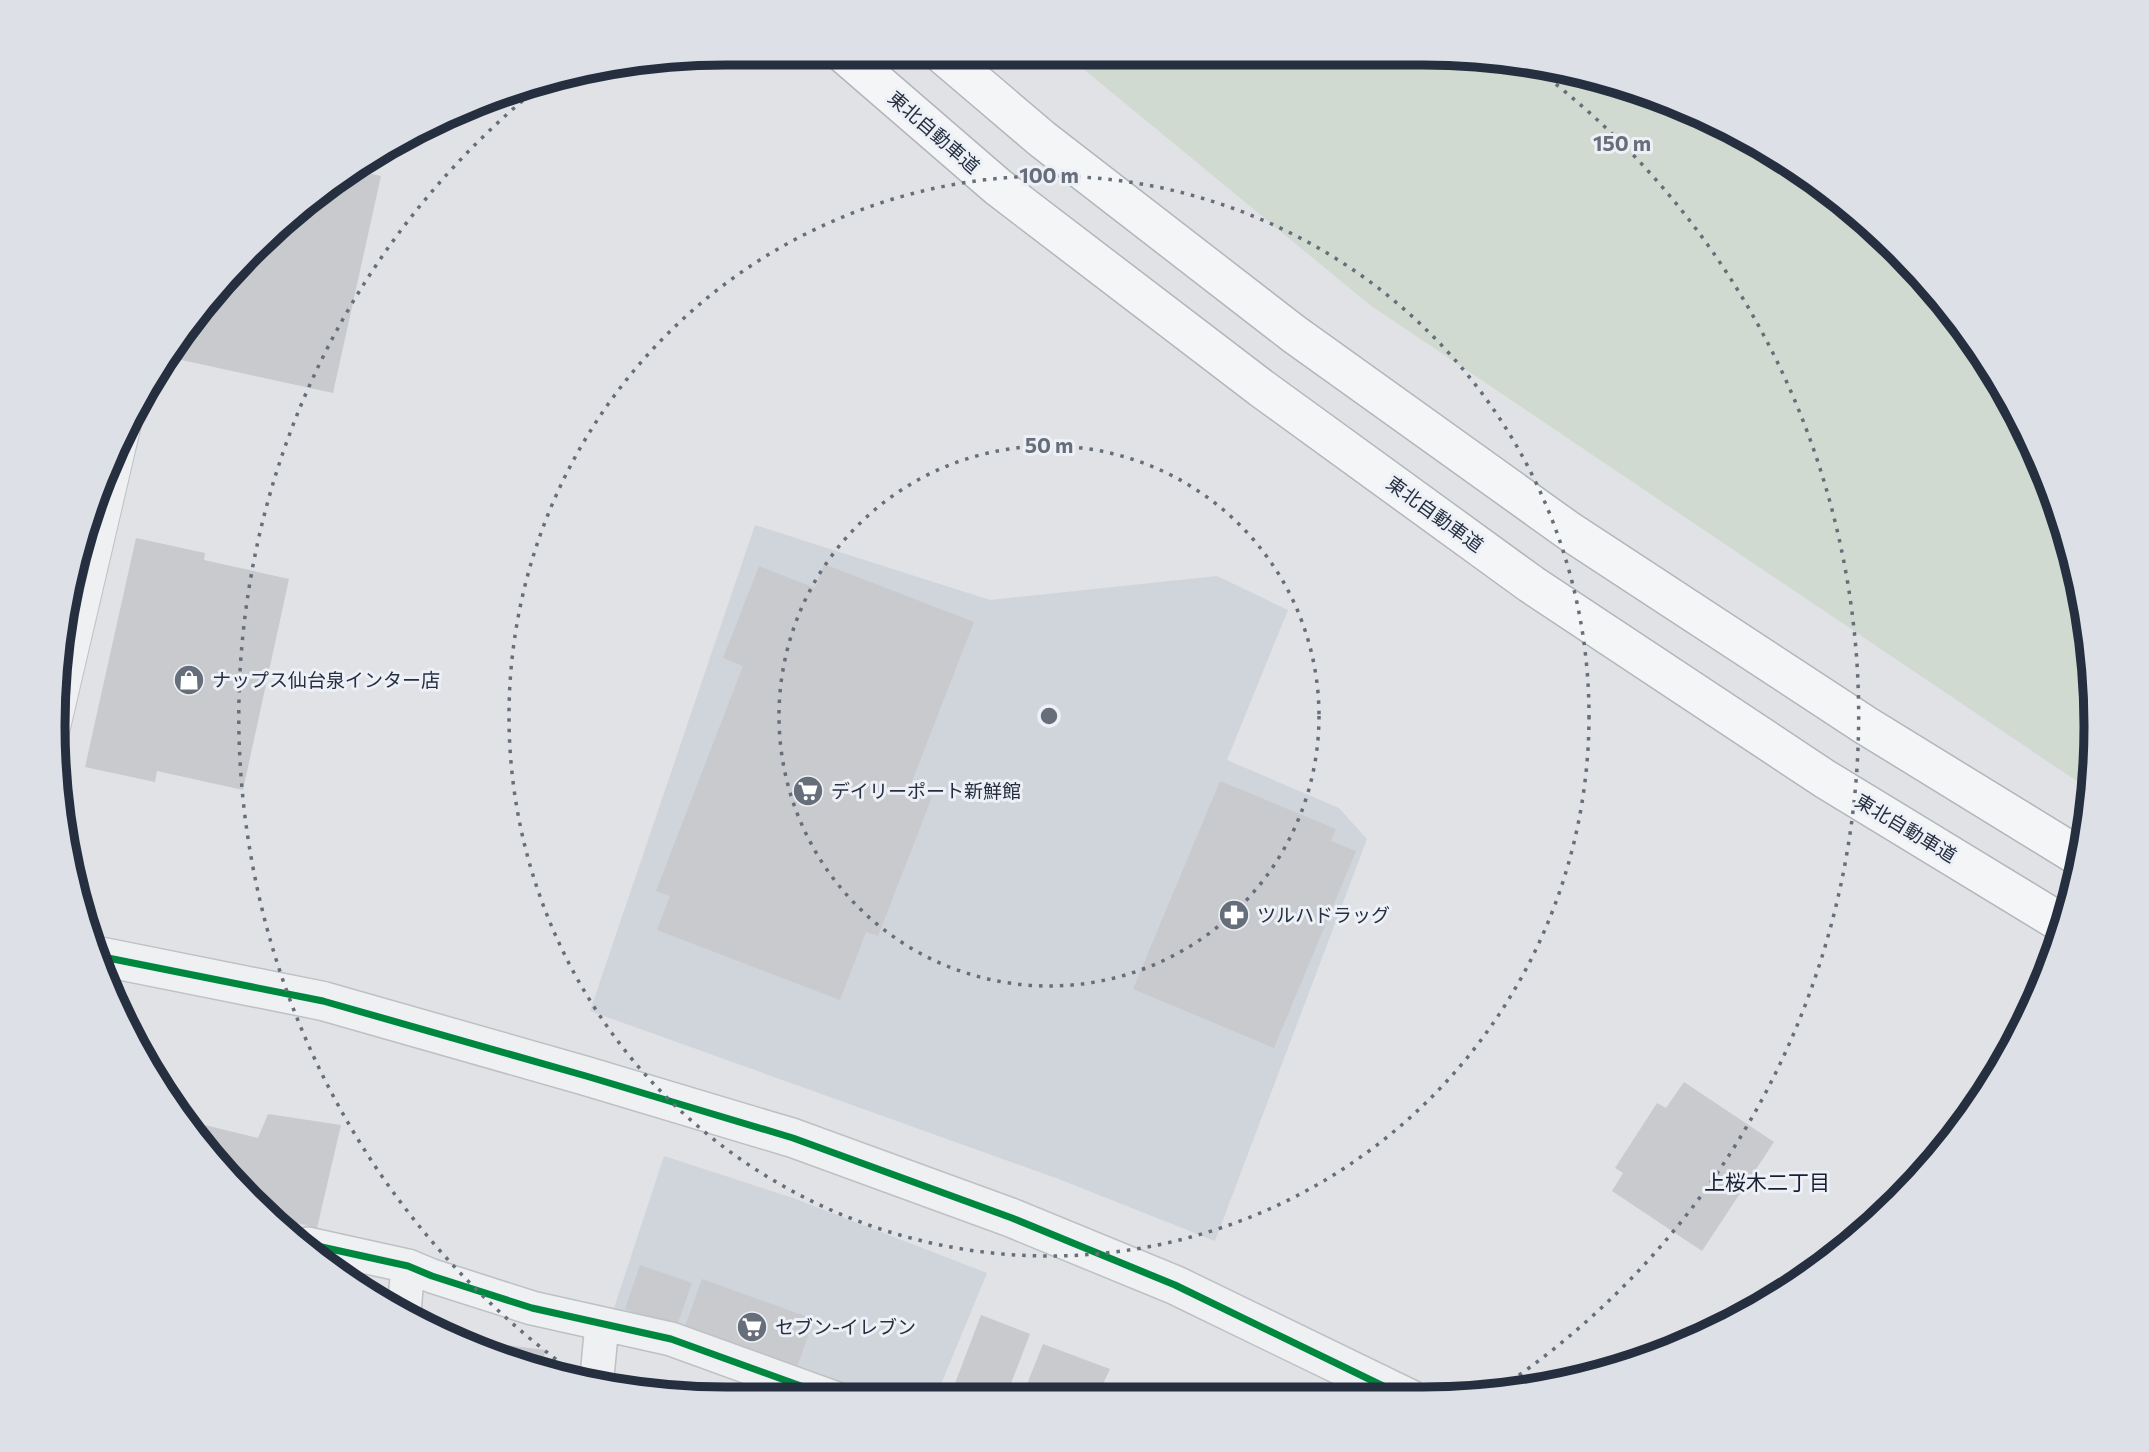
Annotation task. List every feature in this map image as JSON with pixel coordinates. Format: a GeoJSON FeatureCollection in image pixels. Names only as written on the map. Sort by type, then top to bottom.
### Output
{"type":"FeatureCollection","features":[{"type":"Feature","properties":{"kind":"highway","name":"東北自動車道"},"geometry":{"type":"LineString","coordinates":[[857,65],[998,187],[1261,388],[1531,584],[1825,779],[2055,919]]}},
{"type":"Feature","properties":{"kind":"highway"},"geometry":{"type":"LineString","coordinates":[[956,65],[1042,139],[1283,326],[1569,531],[1865,725],[2072,852]]}},
{"type":"Feature","properties":{"kind":"street"},"geometry":{"type":"LineString","coordinates":[[107,958],[323,1002],[793,1138],[1012,1218],[1175,1284],[1385,1387]]}},
{"type":"Feature","properties":{"kind":"street"},"geometry":{"type":"LineString","coordinates":[[317,1246],[408,1266],[532,1308],[671,1339],[783,1387]]}},
{"type":"Feature","properties":{"kind":"street"},"geometry":{"type":"LineString","coordinates":[[405,1304],[408,1266]]}},
{"type":"Feature","properties":{"kind":"street"},"geometry":{"type":"LineString","coordinates":[[597,1375],[602,1324]]}},
{"type":"Feature","properties":{"kind":"lane"},"geometry":{"type":"LineString","coordinates":[[65,709],[126,448]]}},
{"type":"Feature","properties":{"kind":"shaded area"},"geometry":{"type":"Polygon","coordinates":[[[1079,65],[1466,66],[1552,77],[1594,87],[1676,115],[1754,153],[1826,201],[1891,258],[1948,323],[1996,395],[2034,473],[2062,555],[2079,640],[2084,726],[2082,784],[1370,305],[1079,65]]]}},
{"type":"Feature","properties":{"kind":"shaded area"},"geometry":{"type":"Polygon","coordinates":[[[755,525],[990,600],[1217,576],[1288,610],[1227,760],[1339,808],[1367,839],[1215,1241],[1056,1178],[590,1011],[755,525]]]}},
{"type":"Feature","properties":{"kind":"shaded area"},"geometry":{"type":"Polygon","coordinates":[[[664,1156],[793,1198],[987,1273],[940,1387],[828,1387],[613,1311],[664,1156]]]}},
{"type":"Feature","properties":{"kind":"building"},"geometry":{"type":"Polygon","coordinates":[[[364,172],[381,176],[333,393],[176,359],[201,323],[258,258],[323,201],[364,172]]]}},
{"type":"Feature","properties":{"kind":"building"},"geometry":{"type":"Polygon","coordinates":[[[136,538],[205,553],[204,560],[289,579],[243,790],[157,771],[155,782],[85,767],[136,538]]]}},
{"type":"Feature","properties":{"kind":"building"},"geometry":{"type":"Polygon","coordinates":[[[824,564],[974,622],[909,789],[932,797],[878,936],[866,932],[840,1000],[657,930],[670,896],[656,891],[743,666],[723,658],[759,566],[815,588],[824,564]]]}},
{"type":"Feature","properties":{"kind":"building"},"geometry":{"type":"Polygon","coordinates":[[[1220,781],[1336,829],[1331,841],[1356,851],[1274,1048],[1133,989],[1220,781]]]}},
{"type":"Feature","properties":{"kind":"building"},"geometry":{"type":"Polygon","coordinates":[[[1684,1082],[1774,1142],[1702,1251],[1612,1191],[1623,1173],[1615,1168],[1657,1103],[1666,1108],[1684,1082]]]}},
{"type":"Feature","properties":{"kind":"building"},"geometry":{"type":"Polygon","coordinates":[[[268,1114],[341,1125],[317,1228],[287,1221],[258,1194],[197,1123],[258,1138],[268,1114]]]}},
{"type":"Feature","properties":{"kind":"building"},"geometry":{"type":"Polygon","coordinates":[[[640,1265],[692,1283],[676,1328],[625,1309],[640,1265]]]}},
{"type":"Feature","properties":{"kind":"building"},"geometry":{"type":"Polygon","coordinates":[[[702,1279],[814,1319],[796,1370],[684,1329],[702,1279]]]}},
{"type":"Feature","properties":{"kind":"building"},"geometry":{"type":"Polygon","coordinates":[[[981,1315],[1030,1334],[1010,1387],[954,1387],[981,1315]]]}},
{"type":"Feature","properties":{"kind":"building"},"geometry":{"type":"Polygon","coordinates":[[[488,1343],[545,1350],[544,1362],[488,1343]]]}},
{"type":"Feature","properties":{"kind":"building"},"geometry":{"type":"Polygon","coordinates":[[[1043,1344],[1110,1369],[1102,1387],[1026,1387],[1043,1344]]]}},
{"type":"Feature","properties":{"kind":"building"},"geometry":{"type":"Polygon","coordinates":[[[617,1378],[665,1382],[665,1384],[617,1378]]]}},
{"type":"Feature","properties":{"kind":"cycle path"},"geometry":{"type":"LineString","coordinates":[[107,958],[323,1001],[793,1138],[1012,1218],[1175,1285],[1385,1387]]}},
{"type":"Feature","properties":{"kind":"cycle path"},"geometry":{"type":"LineString","coordinates":[[317,1246],[408,1266],[532,1308],[671,1339],[804,1387]]}},
{"type":"Feature","properties":{"kind":"place","name":"ナップス仙台泉インター店"},"geometry":{"type":"Point","coordinates":[189,680]}},
{"type":"Feature","properties":{"kind":"place","name":"デイリーポート新鮮館"},"geometry":{"type":"Point","coordinates":[808,791]}},
{"type":"Feature","properties":{"kind":"place","name":"ツルハドラッグ"},"geometry":{"type":"Point","coordinates":[1234,915]}},
{"type":"Feature","properties":{"kind":"place","name":"セブン-イレブン"},"geometry":{"type":"Point","coordinates":[752,1327]}},
{"type":"Feature","properties":{"kind":"district","name":"上桜木二丁目"},"geometry":{"type":"Point","coordinates":[1767,1183]}}]}
